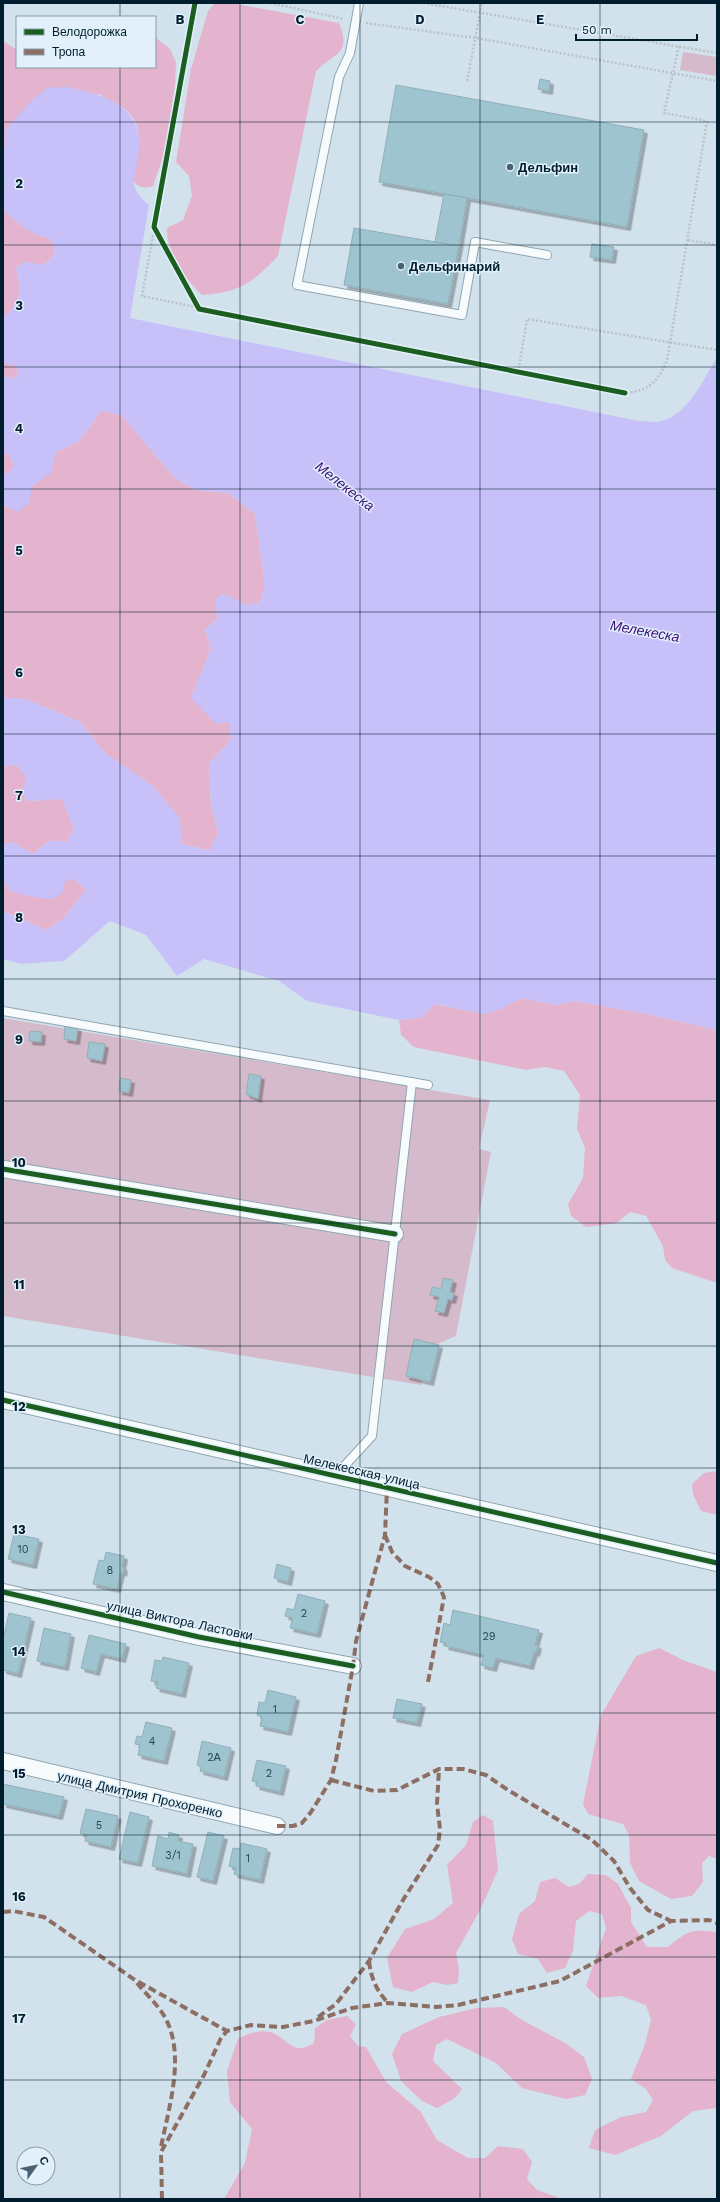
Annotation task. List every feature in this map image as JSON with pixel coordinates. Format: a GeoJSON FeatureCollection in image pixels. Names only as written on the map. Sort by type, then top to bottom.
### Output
{"type":"FeatureCollection","features":[{"type":"Feature","properties":{"kind":"street"},"geometry":{"type":"LineString","coordinates":[[3,1169],[395,1234]]}},
{"type":"Feature","properties":{"kind":"street","name":"Мелекесская улица"},"geometry":{"type":"LineString","coordinates":[[3,1400],[717,1563]]}},
{"type":"Feature","properties":{"kind":"street","name":"улица Виктора Ластовки"},"geometry":{"type":"LineString","coordinates":[[3,1592],[199,1638],[353,1666]]}},
{"type":"Feature","properties":{"kind":"street","name":"улица Дмитрия Прохоренко"},"geometry":{"type":"LineString","coordinates":[[3,1761],[277,1826]]}},
{"type":"Feature","properties":{"kind":"lane"},"geometry":{"type":"LineString","coordinates":[[359,3],[350,53],[339,77],[297,285],[462,315],[475,242],[547,255]]}},
{"type":"Feature","properties":{"kind":"lane"},"geometry":{"type":"LineString","coordinates":[[3,1011],[428,1085]]}},
{"type":"Feature","properties":{"kind":"lane"},"geometry":{"type":"LineString","coordinates":[[334,1476],[372,1436],[412,1082]]}},
{"type":"Feature","properties":{"kind":"path"},"geometry":{"type":"LineString","coordinates":[[195,3],[142,296],[199,309],[625,393],[640,392],[651,385],[661,374],[666,361],[688,240],[707,121],[664,113],[679,46]]}},
{"type":"Feature","properties":{"kind":"path"},"geometry":{"type":"LineString","coordinates":[[270,3],[356,22],[476,38],[717,81]]}},
{"type":"Feature","properties":{"kind":"path"},"geometry":{"type":"LineString","coordinates":[[423,3],[717,53]]}},
{"type":"Feature","properties":{"kind":"path"},"geometry":{"type":"LineString","coordinates":[[467,81],[482,3]]}},
{"type":"Feature","properties":{"kind":"path"},"geometry":{"type":"LineString","coordinates":[[154,227],[158,234]]}},
{"type":"Feature","properties":{"kind":"path"},"geometry":{"type":"LineString","coordinates":[[688,240],[717,245]]}},
{"type":"Feature","properties":{"kind":"path"},"geometry":{"type":"LineString","coordinates":[[196,302],[199,309]]}},
{"type":"Feature","properties":{"kind":"path"},"geometry":{"type":"LineString","coordinates":[[518,373],[527,319],[669,344],[717,350]]}},
{"type":"Feature","properties":{"kind":"shaded area"},"geometry":{"type":"Polygon","coordinates":[[[215,3],[231,3],[339,23],[344,41],[340,52],[316,71],[278,256],[261,273],[245,284],[227,291],[202,295],[183,273],[173,256],[167,228],[183,220],[192,196],[189,176],[176,162],[191,69],[208,11],[215,3]]]}},
{"type":"Feature","properties":{"kind":"shaded area"},"geometry":{"type":"Polygon","coordinates":[[[156,38],[170,49],[176,62],[175,85],[166,148],[153,186],[142,187],[137,185],[132,180],[139,144],[137,127],[134,119],[121,107],[99,94],[6,130],[5,147],[3,149],[3,41],[16,49],[16,68],[156,68],[156,38]]]}},
{"type":"Feature","properties":{"kind":"shaded area"},"geometry":{"type":"Polygon","coordinates":[[[683,52],[717,57],[717,76],[680,70],[683,52]]]}},
{"type":"Feature","properties":{"kind":"shaded area"},"geometry":{"type":"Polygon","coordinates":[[[3,209],[29,231],[49,238],[55,247],[53,257],[43,265],[23,262],[16,268],[20,288],[16,303],[7,315],[3,315],[3,209]]]}},
{"type":"Feature","properties":{"kind":"shaded area"},"geometry":{"type":"Polygon","coordinates":[[[3,362],[16,366],[18,375],[13,378],[3,377],[3,362]]]}},
{"type":"Feature","properties":{"kind":"shaded area"},"geometry":{"type":"Polygon","coordinates":[[[102,410],[122,416],[175,478],[195,490],[228,493],[255,514],[265,585],[260,603],[247,605],[223,594],[217,619],[205,629],[211,649],[191,698],[230,722],[231,740],[209,764],[211,804],[218,833],[210,851],[182,844],[153,786],[105,753],[80,722],[23,698],[3,698],[3,504],[5,506],[50,473],[56,452],[78,442],[102,410]]]}},
{"type":"Feature","properties":{"kind":"shaded area"},"geometry":{"type":"Polygon","coordinates":[[[3,453],[9,454],[14,466],[8,473],[3,475],[3,453]]]}},
{"type":"Feature","properties":{"kind":"shaded area"},"geometry":{"type":"Polygon","coordinates":[[[16,765],[27,776],[23,792],[27,801],[62,799],[74,829],[67,842],[49,841],[33,854],[14,843],[3,844],[3,766],[16,765]]]}},
{"type":"Feature","properties":{"kind":"shaded area"},"geometry":{"type":"Polygon","coordinates":[[[3,879],[10,891],[74,879],[86,890],[63,919],[46,930],[3,911],[3,879]]]}},
{"type":"Feature","properties":{"kind":"shaded area"},"geometry":{"type":"Polygon","coordinates":[[[522,998],[554,1005],[576,1001],[652,1015],[717,1030],[717,1283],[672,1268],[665,1260],[663,1246],[646,1216],[630,1212],[617,1223],[586,1227],[571,1216],[568,1204],[583,1178],[585,1148],[577,1129],[580,1095],[564,1071],[545,1067],[526,1070],[414,1047],[401,1035],[399,1020],[421,1018],[434,1004],[484,1014],[499,1010],[522,998]]]}},
{"type":"Feature","properties":{"kind":"shaded area"},"geometry":{"type":"Polygon","coordinates":[[[3,1018],[490,1100],[479,1149],[491,1152],[456,1336],[428,1348],[421,1385],[3,1316],[3,1018]]]}},
{"type":"Feature","properties":{"kind":"shaded area"},"geometry":{"type":"Polygon","coordinates":[[[717,1471],[717,1515],[701,1511],[693,1494],[692,1484],[704,1473],[717,1471]]]}},
{"type":"Feature","properties":{"kind":"shaded area"},"geometry":{"type":"Polygon","coordinates":[[[659,1648],[685,1661],[717,1672],[717,1859],[709,1856],[702,1863],[703,1882],[692,1896],[671,1899],[639,1881],[630,1863],[629,1835],[623,1824],[588,1814],[583,1804],[601,1715],[636,1656],[659,1648]]]}},
{"type":"Feature","properties":{"kind":"shaded area"},"geometry":{"type":"Polygon","coordinates":[[[483,1815],[493,1821],[498,1870],[480,1910],[456,1953],[459,1969],[458,1983],[447,1985],[433,1982],[412,1992],[393,1987],[387,1958],[405,1929],[434,1919],[453,1903],[447,1865],[466,1845],[473,1822],[483,1815]]]}},
{"type":"Feature","properties":{"kind":"shaded area"},"geometry":{"type":"Polygon","coordinates":[[[588,1874],[606,1875],[618,1884],[631,1908],[631,1922],[647,1947],[668,1947],[690,1932],[717,1932],[717,2108],[693,2111],[661,2136],[615,2155],[589,2148],[595,2130],[621,2117],[646,2112],[653,2100],[645,2088],[631,2079],[645,2044],[651,2020],[646,2005],[621,1996],[598,1998],[586,1986],[606,1928],[602,1914],[589,1911],[576,1921],[573,1951],[565,1968],[547,1973],[538,1959],[518,1954],[512,1939],[519,1914],[535,1901],[540,1882],[555,1878],[569,1887],[579,1884],[588,1874]]]}},
{"type":"Feature","properties":{"kind":"shaded area"},"geometry":{"type":"Polygon","coordinates":[[[504,2007],[522,2020],[567,2044],[584,2057],[592,2079],[585,2095],[566,2099],[522,2088],[496,2063],[447,2039],[436,2045],[433,2061],[462,2089],[455,2098],[437,2108],[422,2101],[401,2081],[392,2054],[402,2034],[439,2017],[476,2008],[504,2007]]]}},
{"type":"Feature","properties":{"kind":"shaded area"},"geometry":{"type":"Polygon","coordinates":[[[347,2016],[356,2024],[350,2036],[358,2046],[366,2047],[386,2082],[420,2111],[437,2140],[468,2158],[485,2158],[498,2146],[523,2149],[532,2162],[527,2179],[537,2190],[563,2199],[224,2199],[245,2163],[252,2129],[230,2102],[227,2071],[238,2039],[251,2033],[266,2031],[275,2034],[297,2048],[302,2048],[314,2043],[315,2028],[327,2020],[347,2016]]]}},
{"type":"Feature","properties":{"kind":"water","name":"Мелекеска"},"geometry":{"type":"Polygon","coordinates":[[[68,87],[94,94],[118,105],[128,112],[135,122],[139,135],[139,150],[134,185],[141,198],[149,205],[130,318],[639,421],[658,422],[678,413],[694,396],[717,358],[717,1030],[652,1015],[576,1001],[554,1005],[522,998],[499,1010],[484,1014],[435,1004],[421,1018],[399,1020],[307,1001],[279,981],[204,959],[177,976],[146,935],[110,921],[64,961],[21,964],[3,959],[3,911],[46,930],[63,919],[86,890],[74,879],[65,881],[63,892],[53,899],[32,897],[10,891],[3,879],[3,844],[14,843],[33,854],[49,841],[67,842],[74,829],[62,799],[27,801],[23,792],[26,776],[16,765],[3,766],[3,698],[23,698],[80,722],[105,753],[153,786],[180,818],[182,844],[209,851],[218,833],[211,804],[209,764],[231,740],[230,722],[216,724],[191,698],[211,649],[205,629],[217,619],[215,599],[223,594],[247,605],[260,603],[265,585],[255,514],[228,493],[195,490],[175,478],[122,416],[102,410],[78,442],[56,452],[51,473],[32,486],[29,503],[18,512],[3,504],[3,475],[8,473],[14,466],[9,454],[3,453],[3,377],[13,378],[18,375],[16,366],[3,362],[3,315],[7,315],[18,298],[20,288],[16,268],[23,262],[43,265],[53,257],[55,247],[49,238],[29,231],[3,209],[3,149],[5,147],[6,130],[32,100],[47,88],[68,87]]]}},
{"type":"Feature","properties":{"kind":"building"},"geometry":{"type":"Polygon","coordinates":[[[540,79],[550,81],[549,91],[538,89],[540,79]]]}},
{"type":"Feature","properties":{"kind":"building","name":"Дельфин"},"geometry":{"type":"Polygon","coordinates":[[[396,85],[644,130],[627,227],[379,182],[396,85]]]}},
{"type":"Feature","properties":{"kind":"building"},"geometry":{"type":"Polygon","coordinates":[[[444,194],[467,198],[459,246],[435,242],[444,194]]]}},
{"type":"Feature","properties":{"kind":"building","name":"Дельфинарий"},"geometry":{"type":"Polygon","coordinates":[[[354,228],[459,246],[448,304],[344,285],[354,228]]]}},
{"type":"Feature","properties":{"kind":"building"},"geometry":{"type":"Polygon","coordinates":[[[592,244],[614,247],[612,260],[590,257],[592,244]]]}},
{"type":"Feature","properties":{"kind":"building"},"geometry":{"type":"Polygon","coordinates":[[[65,1026],[78,1028],[76,1041],[64,1039],[65,1026]]]}},
{"type":"Feature","properties":{"kind":"building"},"geometry":{"type":"Polygon","coordinates":[[[30,1031],[42,1032],[41,1042],[29,1041],[30,1031]]]}},
{"type":"Feature","properties":{"kind":"building"},"geometry":{"type":"Polygon","coordinates":[[[89,1042],[105,1044],[102,1061],[87,1058],[89,1042]]]}},
{"type":"Feature","properties":{"kind":"building"},"geometry":{"type":"Polygon","coordinates":[[[249,1074],[261,1076],[258,1099],[246,1094],[249,1074]]]}},
{"type":"Feature","properties":{"kind":"building"},"geometry":{"type":"Polygon","coordinates":[[[120,1078],[131,1080],[129,1093],[119,1091],[120,1078]]]}},
{"type":"Feature","properties":{"kind":"building"},"geometry":{"type":"Polygon","coordinates":[[[443,1278],[453,1280],[450,1292],[454,1293],[452,1300],[448,1299],[444,1313],[435,1311],[439,1297],[430,1295],[432,1287],[441,1289],[443,1278]]]}},
{"type":"Feature","properties":{"kind":"building"},"geometry":{"type":"Polygon","coordinates":[[[414,1339],[439,1345],[430,1382],[406,1376],[414,1339]]]}},
{"type":"Feature","properties":{"kind":"building"},"geometry":{"type":"Polygon","coordinates":[[[14,1534],[39,1539],[33,1565],[8,1559],[14,1534]]]}},
{"type":"Feature","properties":{"kind":"building"},"geometry":{"type":"Polygon","coordinates":[[[106,1552],[124,1556],[122,1567],[124,1567],[123,1573],[121,1572],[117,1589],[93,1584],[99,1560],[104,1561],[106,1552]]]}},
{"type":"Feature","properties":{"kind":"building"},"geometry":{"type":"Polygon","coordinates":[[[277,1564],[291,1568],[288,1582],[274,1578],[277,1564]]]}},
{"type":"Feature","properties":{"kind":"building"},"geometry":{"type":"Polygon","coordinates":[[[298,1594],[325,1601],[317,1634],[290,1628],[293,1618],[285,1616],[287,1608],[294,1610],[298,1594]]]}},
{"type":"Feature","properties":{"kind":"building"},"geometry":{"type":"Polygon","coordinates":[[[453,1610],[539,1630],[535,1645],[538,1645],[536,1653],[534,1652],[530,1666],[496,1658],[493,1668],[481,1665],[484,1655],[445,1646],[446,1643],[440,1642],[444,1623],[450,1625],[453,1610]]]}},
{"type":"Feature","properties":{"kind":"building"},"geometry":{"type":"Polygon","coordinates":[[[9,1613],[31,1618],[18,1674],[3,1670],[3,1639],[9,1613]]]}},
{"type":"Feature","properties":{"kind":"building"},"geometry":{"type":"Polygon","coordinates":[[[44,1628],[71,1634],[65,1667],[37,1661],[44,1628]]]}},
{"type":"Feature","properties":{"kind":"building"},"geometry":{"type":"Polygon","coordinates":[[[89,1635],[126,1644],[122,1659],[101,1654],[96,1672],[81,1668],[89,1635]]]}},
{"type":"Feature","properties":{"kind":"building"},"geometry":{"type":"Polygon","coordinates":[[[163,1657],[189,1663],[182,1694],[156,1688],[158,1682],[151,1681],[155,1660],[162,1661],[163,1657]]]}},
{"type":"Feature","properties":{"kind":"building"},"geometry":{"type":"Polygon","coordinates":[[[268,1690],[296,1697],[288,1732],[260,1726],[262,1717],[257,1715],[259,1702],[265,1703],[268,1690]]]}},
{"type":"Feature","properties":{"kind":"building"},"geometry":{"type":"Polygon","coordinates":[[[397,1699],[422,1704],[417,1723],[393,1718],[397,1699]]]}},
{"type":"Feature","properties":{"kind":"building"},"geometry":{"type":"Polygon","coordinates":[[[146,1722],[172,1728],[164,1761],[138,1755],[140,1745],[135,1744],[137,1736],[142,1737],[146,1722]]]}},
{"type":"Feature","properties":{"kind":"building"},"geometry":{"type":"Polygon","coordinates":[[[202,1741],[231,1748],[224,1777],[200,1771],[201,1767],[197,1765],[202,1741]]]}},
{"type":"Feature","properties":{"kind":"building"},"geometry":{"type":"Polygon","coordinates":[[[257,1760],[286,1766],[280,1792],[256,1786],[257,1782],[252,1781],[257,1760]]]}},
{"type":"Feature","properties":{"kind":"building"},"geometry":{"type":"Polygon","coordinates":[[[3,1784],[64,1797],[59,1816],[3,1804],[3,1784]]]}},
{"type":"Feature","properties":{"kind":"building"},"geometry":{"type":"Polygon","coordinates":[[[86,1809],[118,1816],[111,1847],[85,1841],[87,1835],[80,1833],[86,1809]]]}},
{"type":"Feature","properties":{"kind":"building"},"geometry":{"type":"Polygon","coordinates":[[[130,1812],[149,1817],[138,1863],[119,1859],[130,1812]]]}},
{"type":"Feature","properties":{"kind":"building"},"geometry":{"type":"Polygon","coordinates":[[[169,1832],[179,1835],[178,1841],[193,1844],[187,1874],[152,1866],[158,1836],[168,1839],[169,1832]]]}},
{"type":"Feature","properties":{"kind":"building"},"geometry":{"type":"Polygon","coordinates":[[[208,1832],[224,1836],[213,1881],[197,1877],[208,1832]]]}},
{"type":"Feature","properties":{"kind":"building"},"geometry":{"type":"Polygon","coordinates":[[[241,1843],[267,1849],[260,1880],[234,1874],[236,1868],[229,1866],[233,1848],[240,1849],[241,1843]]]}},
{"type":"Feature","properties":{"kind":"marked path"},"geometry":{"type":"LineString","coordinates":[[277,1826],[293,1826],[302,1823],[311,1812],[331,1780],[353,1666],[356,1641],[385,1535],[387,1488]]}},
{"type":"Feature","properties":{"kind":"marked path"},"geometry":{"type":"LineString","coordinates":[[385,1535],[392,1552],[405,1566],[429,1577],[438,1584],[444,1597],[428,1682]]}},
{"type":"Feature","properties":{"kind":"marked path"},"geometry":{"type":"LineString","coordinates":[[331,1780],[374,1791],[397,1790],[439,1769],[463,1769],[486,1775],[508,1790],[592,1840],[614,1861],[630,1888],[648,1910],[671,1921]]}},
{"type":"Feature","properties":{"kind":"marked path"},"geometry":{"type":"LineString","coordinates":[[318,2017],[336,2004],[369,1961],[403,1900],[438,1845],[440,1829],[437,1804],[439,1769]]}},
{"type":"Feature","properties":{"kind":"marked path"},"geometry":{"type":"LineString","coordinates":[[3,1912],[13,1911],[44,1917],[135,1980],[227,2031]]}},
{"type":"Feature","properties":{"kind":"marked path"},"geometry":{"type":"LineString","coordinates":[[162,2199],[161,2152],[204,2075],[221,2038],[227,2031],[251,2025],[283,2027],[314,2021],[352,2008],[388,2003],[436,2007],[458,2005],[560,1981],[671,1921],[709,1920],[717,1923]]}},
{"type":"Feature","properties":{"kind":"marked path"},"geometry":{"type":"LineString","coordinates":[[369,1961],[375,1984],[388,2003]]}},
{"type":"Feature","properties":{"kind":"marked path"},"geometry":{"type":"LineString","coordinates":[[137,1983],[163,2014],[170,2029],[174,2045],[174,2079],[161,2147]]}},
{"type":"Feature","properties":{"kind":"cycle path"},"geometry":{"type":"LineString","coordinates":[[195,3],[154,227],[199,309],[625,393]]}},
{"type":"Feature","properties":{"kind":"cycle path"},"geometry":{"type":"LineString","coordinates":[[3,1169],[395,1234]]}},
{"type":"Feature","properties":{"kind":"cycle path"},"geometry":{"type":"LineString","coordinates":[[3,1400],[717,1563]]}},
{"type":"Feature","properties":{"kind":"cycle path"},"geometry":{"type":"LineString","coordinates":[[3,1592],[199,1637],[353,1666]]}},
{"type":"Feature","properties":{"kind":"place","name":"Дельфин"},"geometry":{"type":"Point","coordinates":[510,167]}},
{"type":"Feature","properties":{"kind":"place","name":"Дельфинарий"},"geometry":{"type":"Point","coordinates":[401,266]}}]}
